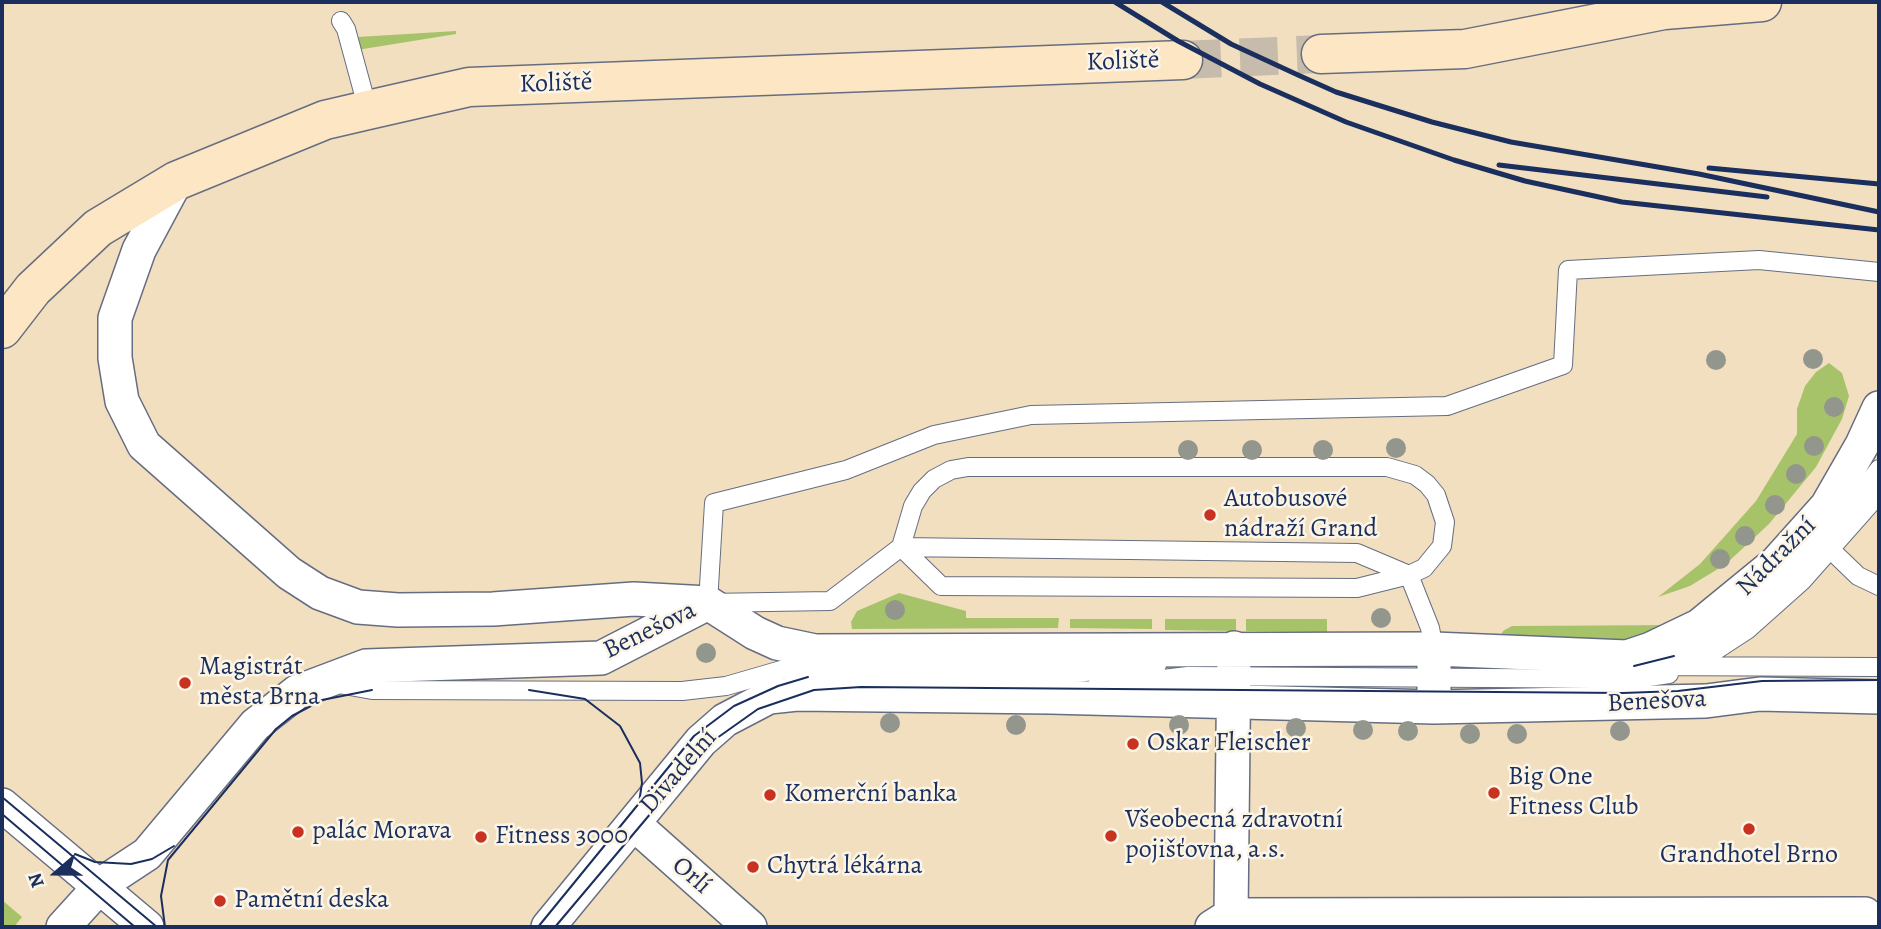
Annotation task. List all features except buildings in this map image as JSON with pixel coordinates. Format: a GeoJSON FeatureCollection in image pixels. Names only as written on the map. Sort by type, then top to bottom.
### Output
{"type":"FeatureCollection","features":[{"type":"Feature","properties":{"kind":"main road"},"geometry":{"type":"LineString","coordinates":[[1321,54],[1465,49],[1677,6],[1762,2]]}},
{"type":"Feature","properties":{"kind":"main road","name":"Koliště"},"geometry":{"type":"LineString","coordinates":[[2,329],[33,289],[98,228],[176,181],[325,120],[368,110],[469,87],[1183,60]]}},
{"type":"Feature","properties":{"kind":"street"},"geometry":{"type":"LineString","coordinates":[[176,181],[139,250],[115,318],[115,358],[122,401],[145,445],[289,573],[320,593],[358,607],[398,610],[493,609],[634,599],[708,603]]}},
{"type":"Feature","properties":{"kind":"street","name":"Nádražní"},"geometry":{"type":"LineString","coordinates":[[1627,657],[1678,638],[1727,606],[1776,563],[1828,531],[1879,408]]}},
{"type":"Feature","properties":{"kind":"street","name":"Benešova"},"geometry":{"type":"LineString","coordinates":[[63,927],[99,888],[147,854],[255,725],[280,702],[321,681],[366,666],[385,664],[601,657],[708,603],[755,633],[801,649],[1046,653],[1223,667],[1434,674],[1706,701],[1760,694],[1879,697]]}},
{"type":"Feature","properties":{"kind":"street","name":"Benešova"},"geometry":{"type":"LineString","coordinates":[[769,697],[797,694],[1050,697],[1223,667],[1434,674],[1627,657]]}},
{"type":"Feature","properties":{"kind":"street"},"geometry":{"type":"LineString","coordinates":[[1223,667],[1222,921],[1865,914]]}},
{"type":"Feature","properties":{"kind":"street","name":"Divadelní"},"geometry":{"type":"LineString","coordinates":[[548,927],[701,741],[725,720],[769,697]]}},
{"type":"Feature","properties":{"kind":"street"},"geometry":{"type":"LineString","coordinates":[[2,805],[147,927]]}},
{"type":"Feature","properties":{"kind":"street","name":"Orlí"},"geometry":{"type":"LineString","coordinates":[[634,824],[750,927]]}},
{"type":"Feature","properties":{"kind":"lane"},"geometry":{"type":"LineString","coordinates":[[341,21],[346,29],[368,110]]}},
{"type":"Feature","properties":{"kind":"lane"},"geometry":{"type":"LineString","coordinates":[[901,547],[941,586],[1357,588],[1409,575],[1424,568],[1442,546],[1445,522],[1436,495],[1427,484],[1415,475],[1387,467],[968,467],[951,470],[934,479],[922,491],[913,506],[901,547],[830,600],[708,603],[714,503],[846,470],[934,435],[1031,415],[1447,406],[1563,365],[1568,271],[1759,260],[1878,272]]}},
{"type":"Feature","properties":{"kind":"lane"},"geometry":{"type":"LineString","coordinates":[[1698,665],[1747,630],[1879,470]]}},
{"type":"Feature","properties":{"kind":"lane"},"geometry":{"type":"LineString","coordinates":[[1674,656],[1698,645],[1737,618],[1828,531],[1879,494]]}},
{"type":"Feature","properties":{"kind":"lane"},"geometry":{"type":"LineString","coordinates":[[1828,531],[1858,576],[1879,586]]}},
{"type":"Feature","properties":{"kind":"lane"},"geometry":{"type":"LineString","coordinates":[[901,547],[1357,553],[1409,575],[1430,628],[1434,674],[1635,679],[1657,677],[1698,665],[1879,667]]}},
{"type":"Feature","properties":{"kind":"lane"},"geometry":{"type":"LineString","coordinates":[[856,673],[941,652]]}},
{"type":"Feature","properties":{"kind":"lane"},"geometry":{"type":"LineString","coordinates":[[1627,657],[1674,656],[1698,665]]}},
{"type":"Feature","properties":{"kind":"lane"},"geometry":{"type":"LineString","coordinates":[[321,681],[372,691],[682,691],[726,686],[807,663],[1157,662],[1223,667]]}},
{"type":"Feature","properties":{"kind":"lane"},"geometry":{"type":"LineString","coordinates":[[769,697],[808,677],[856,673],[1054,675],[1157,662]]}},
{"type":"Feature","properties":{"kind":"lane"},"geometry":{"type":"LineString","coordinates":[[1123,668],[1223,667]]}},
{"type":"Feature","properties":{"kind":"green space"},"geometry":{"type":"Polygon","coordinates":[[[456,31],[456,34],[351,51],[341,38],[456,31]]]}},
{"type":"Feature","properties":{"kind":"green space"},"geometry":{"type":"Polygon","coordinates":[[[1829,363],[1842,373],[1849,396],[1842,419],[1816,467],[1769,524],[1726,564],[1690,586],[1658,597],[1700,564],[1756,501],[1797,434],[1797,409],[1805,386],[1816,372],[1829,363]]]}},
{"type":"Feature","properties":{"kind":"green space"},"geometry":{"type":"Polygon","coordinates":[[[899,593],[966,611],[966,618],[1059,618],[1058,628],[852,629],[851,622],[857,611],[899,593]]]}},
{"type":"Feature","properties":{"kind":"green space"},"geometry":{"type":"Polygon","coordinates":[[[1070,619],[1152,619],[1152,629],[1070,628],[1070,619]]]}},
{"type":"Feature","properties":{"kind":"green space"},"geometry":{"type":"Polygon","coordinates":[[[1165,619],[1236,619],[1236,631],[1165,630],[1165,619]]]}},
{"type":"Feature","properties":{"kind":"green space"},"geometry":{"type":"Polygon","coordinates":[[[1246,619],[1327,619],[1327,632],[1246,631],[1246,619]]]}},
{"type":"Feature","properties":{"kind":"green space"},"geometry":{"type":"Polygon","coordinates":[[[1681,625],[1633,639],[1497,643],[1503,631],[1512,626],[1681,625]]]}},
{"type":"Feature","properties":{"kind":"green space"},"geometry":{"type":"Polygon","coordinates":[[[2,900],[22,917],[14,927],[2,927],[2,900]]]}},
{"type":"Feature","properties":{"kind":"tunnel"},"geometry":{"type":"LineString","coordinates":[[1183,60],[1321,54]]}},
{"type":"Feature","properties":{"kind":"tram line"},"geometry":{"type":"LineString","coordinates":[[1634,666],[1674,656]]}},
{"type":"Feature","properties":{"kind":"tram line"},"geometry":{"type":"LineString","coordinates":[[538,927],[694,736],[734,706],[778,686],[808,677]]}},
{"type":"Feature","properties":{"kind":"tram line"},"geometry":{"type":"LineString","coordinates":[[555,927],[710,743],[758,709],[814,690],[861,687],[1623,693],[1678,691],[1762,681],[1879,680]]}},
{"type":"Feature","properties":{"kind":"tram line"},"geometry":{"type":"LineString","coordinates":[[165,927],[161,896],[168,860],[276,729],[292,716],[322,700],[372,690]]}},
{"type":"Feature","properties":{"kind":"tram line"},"geometry":{"type":"LineString","coordinates":[[529,690],[585,699],[620,726],[640,763],[642,783],[639,803]]}},
{"type":"Feature","properties":{"kind":"tram line"},"geometry":{"type":"LineString","coordinates":[[2,797],[157,927]]}},
{"type":"Feature","properties":{"kind":"tram line"},"geometry":{"type":"LineString","coordinates":[[2,814],[135,927]]}},
{"type":"Feature","properties":{"kind":"tram line"},"geometry":{"type":"LineString","coordinates":[[75,854],[95,862],[131,864],[152,859],[174,846]]}},
{"type":"Feature","properties":{"kind":"railway"},"geometry":{"type":"LineString","coordinates":[[1115,2],[1178,41],[1260,84],[1346,122],[1454,160],[1525,181],[1622,202],[1879,230]]}},
{"type":"Feature","properties":{"kind":"railway"},"geometry":{"type":"LineString","coordinates":[[1162,2],[1231,44],[1336,92],[1432,122],[1511,142],[1699,174],[1879,212]]}},
{"type":"Feature","properties":{"kind":"railway"},"geometry":{"type":"LineString","coordinates":[[1499,165],[1767,197]]}},
{"type":"Feature","properties":{"kind":"railway"},"geometry":{"type":"LineString","coordinates":[[1709,168],[1879,184]]}},
{"type":"Feature","properties":{"kind":"place","name":"Autobusové nádraží Grand"},"geometry":{"type":"Point","coordinates":[1210,515]}},
{"type":"Feature","properties":{"kind":"place","name":"Magistrát města Brna"},"geometry":{"type":"Point","coordinates":[185,683]}},
{"type":"Feature","properties":{"kind":"place","name":"Oskar Fleischer"},"geometry":{"type":"Point","coordinates":[1133,744]}},
{"type":"Feature","properties":{"kind":"place","name":"Big One Fitness Club"},"geometry":{"type":"Point","coordinates":[1494,793]}},
{"type":"Feature","properties":{"kind":"place","name":"Komerční banka"},"geometry":{"type":"Point","coordinates":[770,795]}},
{"type":"Feature","properties":{"kind":"place","name":"Grandhotel Brno"},"geometry":{"type":"Point","coordinates":[1749,829]}},
{"type":"Feature","properties":{"kind":"place","name":"palác Morava"},"geometry":{"type":"Point","coordinates":[298,832]}},
{"type":"Feature","properties":{"kind":"place","name":"Všeobecná zdravotní pojišťovna, a.s."},"geometry":{"type":"Point","coordinates":[1111,836]}},
{"type":"Feature","properties":{"kind":"place","name":"Fitness 3000"},"geometry":{"type":"Point","coordinates":[481,837]}},
{"type":"Feature","properties":{"kind":"place","name":"Chytrá lékárna"},"geometry":{"type":"Point","coordinates":[753,867]}},
{"type":"Feature","properties":{"kind":"place","name":"Pamětní deska"},"geometry":{"type":"Point","coordinates":[220,901]}}]}
